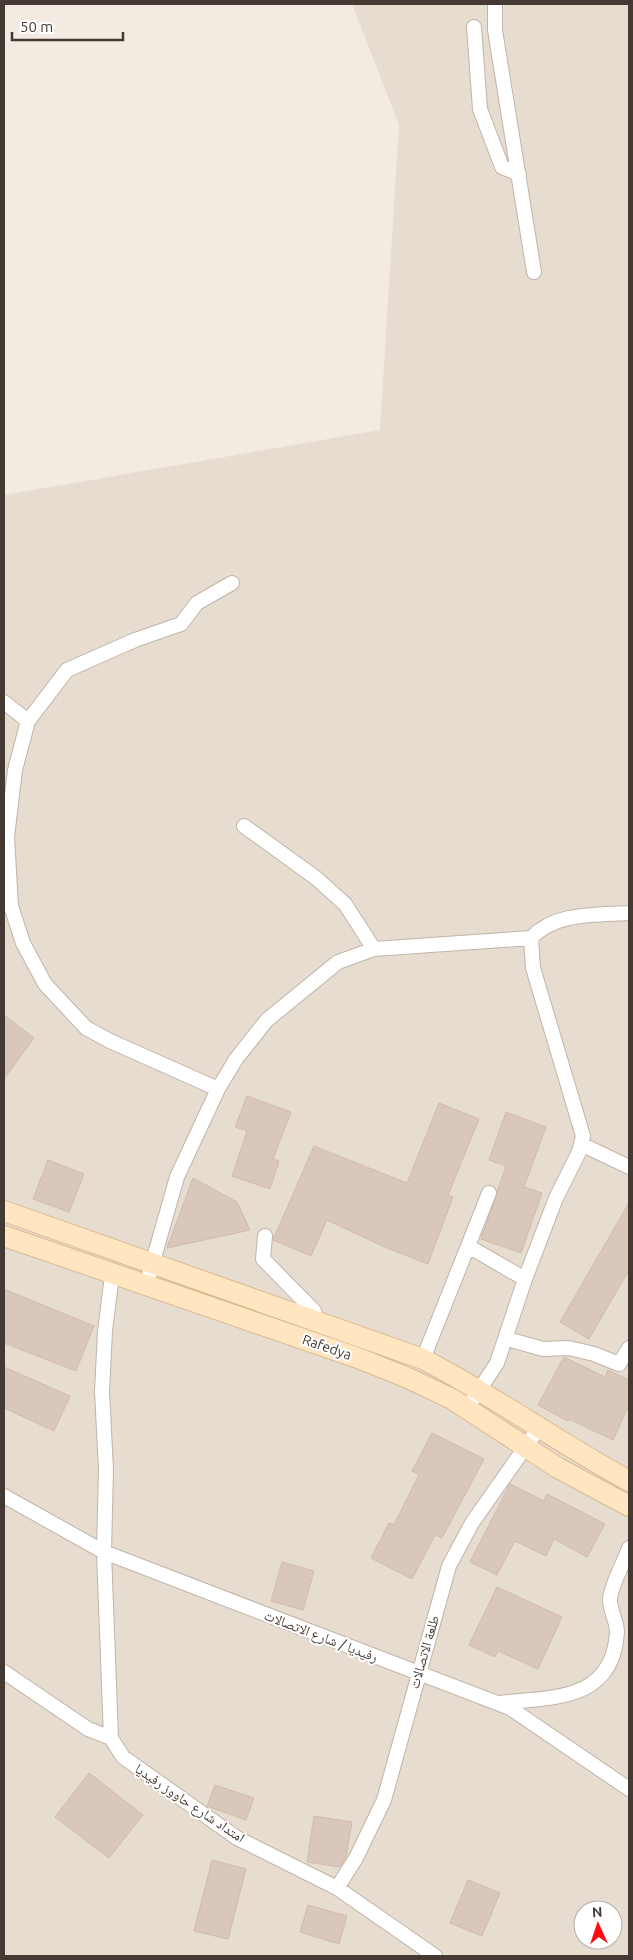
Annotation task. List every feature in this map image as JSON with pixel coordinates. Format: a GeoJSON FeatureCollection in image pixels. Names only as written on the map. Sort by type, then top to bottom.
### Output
{"type":"FeatureCollection","features":[{"type":"Feature","properties":{"kind":"main road","name":"Rafedya"},"geometry":{"type":"LineString","coordinates":[[4,1211],[423,1359],[480,1391],[538,1429],[629,1481]]}},
{"type":"Feature","properties":{"kind":"main road","name":"Rafedya"},"geometry":{"type":"LineString","coordinates":[[4,1236],[358,1358],[408,1378],[466,1408],[558,1468],[629,1506]]}},
{"type":"Feature","properties":{"kind":"street"},"geometry":{"type":"LineString","coordinates":[[495,4],[495,30],[534,272]]}},
{"type":"Feature","properties":{"kind":"street"},"geometry":{"type":"LineString","coordinates":[[474,27],[480,108],[502,167],[519,174]]}},
{"type":"Feature","properties":{"kind":"street"},"geometry":{"type":"LineString","coordinates":[[218,1089],[110,1042],[86,1028],[45,984],[23,944],[11,906],[7,837],[15,770],[28,721],[68,670],[135,640],[181,624],[197,603],[232,584]]}},
{"type":"Feature","properties":{"kind":"street"},"geometry":{"type":"LineString","coordinates":[[4,702],[28,721]]}},
{"type":"Feature","properties":{"kind":"street"},"geometry":{"type":"LineString","coordinates":[[244,826],[316,878],[345,904],[374,948]]}},
{"type":"Feature","properties":{"kind":"street"},"geometry":{"type":"LineString","coordinates":[[466,1408],[480,1391],[497,1363],[525,1279],[556,1198],[581,1144],[581,1123],[533,968],[530,949],[531,938],[540,929],[570,916],[629,912]]}},
{"type":"Feature","properties":{"kind":"street"},"geometry":{"type":"LineString","coordinates":[[146,1286],[177,1177],[218,1089],[236,1059],[267,1020],[338,962],[374,948],[531,938]]}},
{"type":"Feature","properties":{"kind":"street"},"geometry":{"type":"LineString","coordinates":[[581,1144],[629,1167]]}},
{"type":"Feature","properties":{"kind":"street"},"geometry":{"type":"LineString","coordinates":[[423,1359],[489,1193]]}},
{"type":"Feature","properties":{"kind":"street"},"geometry":{"type":"LineString","coordinates":[[264,1236],[263,1259],[314,1311],[317,1320]]}},
{"type":"Feature","properties":{"kind":"street"},"geometry":{"type":"LineString","coordinates":[[468,1246],[525,1279]]}},
{"type":"Feature","properties":{"kind":"street"},"geometry":{"type":"LineString","coordinates":[[4,1672],[88,1729],[111,1738],[104,1552],[106,1470],[102,1391],[105,1331],[112,1274]]}},
{"type":"Feature","properties":{"kind":"street"},"geometry":{"type":"LineString","coordinates":[[506,1339],[543,1349],[568,1348],[619,1364],[629,1348]]}},
{"type":"Feature","properties":{"kind":"street","name":"طلعة الاتصالات"},"geometry":{"type":"LineString","coordinates":[[337,1888],[356,1858],[384,1800],[449,1566],[472,1523],[538,1429]]}},
{"type":"Feature","properties":{"kind":"street","name":"رفيديا / شارع الاتصالات"},"geometry":{"type":"LineString","coordinates":[[4,1496],[104,1552],[510,1708],[629,1790]]}},
{"type":"Feature","properties":{"kind":"street"},"geometry":{"type":"LineString","coordinates":[[498,1703],[563,1696],[594,1685],[613,1656],[617,1630],[610,1599],[629,1548]]}},
{"type":"Feature","properties":{"kind":"street","name":"امتداد شارع حاووز رفيديا"},"geometry":{"type":"LineString","coordinates":[[111,1738],[123,1757],[237,1838],[337,1888],[435,1956]]}},
{"type":"Feature","properties":{"kind":"shaded area"},"geometry":{"type":"Polygon","coordinates":[[[352,4],[629,4],[629,1956],[4,1956],[4,495],[380,430],[399,125],[352,4]]]}},
{"type":"Feature","properties":{"kind":"building"},"geometry":{"type":"Polygon","coordinates":[[[4,1015],[34,1038],[4,1079],[4,1015]]]}},
{"type":"Feature","properties":{"kind":"building"},"geometry":{"type":"Polygon","coordinates":[[[247,1096],[291,1112],[273,1159],[279,1161],[270,1189],[232,1176],[247,1131],[235,1127],[247,1096]]]}},
{"type":"Feature","properties":{"kind":"building"},"geometry":{"type":"Polygon","coordinates":[[[439,1103],[479,1119],[448,1195],[453,1197],[428,1264],[387,1248],[327,1220],[311,1256],[273,1240],[314,1146],[407,1183],[439,1103]]]}},
{"type":"Feature","properties":{"kind":"building"},"geometry":{"type":"Polygon","coordinates":[[[506,1112],[546,1127],[524,1187],[542,1193],[521,1253],[481,1239],[506,1166],[489,1160],[506,1112]]]}},
{"type":"Feature","properties":{"kind":"building"},"geometry":{"type":"Polygon","coordinates":[[[48,1160],[84,1174],[69,1212],[33,1199],[48,1160]]]}},
{"type":"Feature","properties":{"kind":"building"},"geometry":{"type":"Polygon","coordinates":[[[193,1178],[237,1202],[250,1230],[167,1248],[193,1178]]]}},
{"type":"Feature","properties":{"kind":"building"},"geometry":{"type":"Polygon","coordinates":[[[629,1203],[629,1270],[589,1339],[560,1322],[629,1203]]]}},
{"type":"Feature","properties":{"kind":"building"},"geometry":{"type":"Polygon","coordinates":[[[6,1290],[94,1326],[76,1371],[4,1343],[4,1297],[6,1290]]]}},
{"type":"Feature","properties":{"kind":"building"},"geometry":{"type":"Polygon","coordinates":[[[564,1357],[605,1377],[608,1370],[629,1380],[629,1405],[613,1440],[569,1419],[568,1421],[538,1405],[564,1357]]]}},
{"type":"Feature","properties":{"kind":"building"},"geometry":{"type":"Polygon","coordinates":[[[4,1367],[70,1396],[54,1431],[4,1408],[4,1367]]]}},
{"type":"Feature","properties":{"kind":"building"},"geometry":{"type":"Polygon","coordinates":[[[432,1433],[484,1459],[442,1538],[435,1535],[412,1579],[371,1558],[389,1523],[394,1525],[419,1475],[412,1471],[432,1433]]]}},
{"type":"Feature","properties":{"kind":"building"},"geometry":{"type":"Polygon","coordinates":[[[510,1484],[544,1501],[547,1494],[605,1524],[587,1557],[554,1539],[546,1556],[515,1541],[497,1575],[470,1562],[510,1484]]]}},
{"type":"Feature","properties":{"kind":"building"},"geometry":{"type":"Polygon","coordinates":[[[282,1562],[314,1571],[303,1610],[271,1601],[282,1562]]]}},
{"type":"Feature","properties":{"kind":"building"},"geometry":{"type":"Polygon","coordinates":[[[497,1587],[562,1617],[538,1669],[498,1651],[495,1657],[469,1645],[497,1587]]]}},
{"type":"Feature","properties":{"kind":"building"},"geometry":{"type":"Polygon","coordinates":[[[89,1773],[143,1815],[109,1858],[55,1817],[89,1773]]]}},
{"type":"Feature","properties":{"kind":"building"},"geometry":{"type":"Polygon","coordinates":[[[215,1785],[254,1798],[246,1820],[207,1806],[215,1785]]]}},
{"type":"Feature","properties":{"kind":"building"},"geometry":{"type":"Polygon","coordinates":[[[314,1816],[352,1822],[346,1857],[340,1867],[307,1862],[314,1816]]]}},
{"type":"Feature","properties":{"kind":"building"},"geometry":{"type":"Polygon","coordinates":[[[212,1860],[246,1869],[228,1939],[194,1931],[212,1860]]]}},
{"type":"Feature","properties":{"kind":"building"},"geometry":{"type":"Polygon","coordinates":[[[468,1880],[500,1893],[482,1936],[450,1923],[468,1880]]]}},
{"type":"Feature","properties":{"kind":"building"},"geometry":{"type":"Polygon","coordinates":[[[308,1905],[347,1916],[339,1944],[300,1932],[308,1905]]]}}]}
